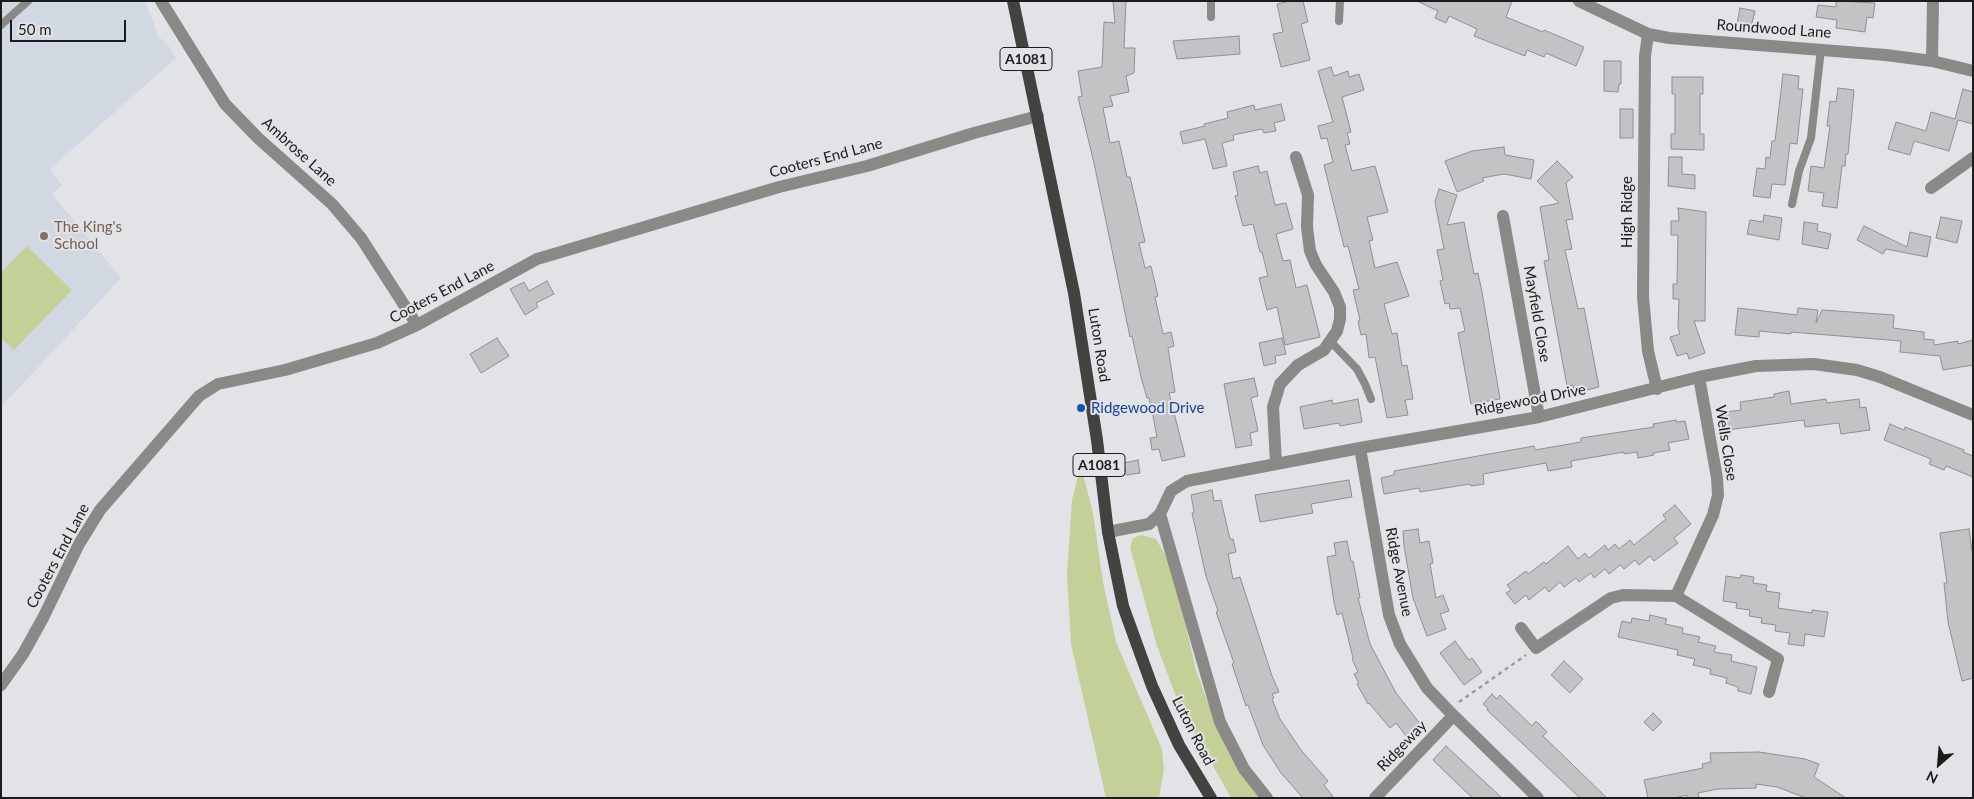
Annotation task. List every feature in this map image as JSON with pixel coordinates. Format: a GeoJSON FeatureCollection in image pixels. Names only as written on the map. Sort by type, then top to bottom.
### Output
{"type":"FeatureCollection","features":[{"type":"Feature","properties":{"kind":"main road","name":"Luton Road"},"geometry":{"type":"LineString","coordinates":[[1013,1],[1074,293],[1097,440],[1108,532],[1123,606],[1152,686],[1180,745],[1211,798]]}},
{"type":"Feature","properties":{"kind":"street","name":"Ambrose Lane"},"geometry":{"type":"LineString","coordinates":[[160,1],[225,104],[258,138],[332,204],[361,238],[417,326]]}},
{"type":"Feature","properties":{"kind":"street","name":"Roundwood Lane"},"geometry":{"type":"LineString","coordinates":[[1579,1],[1648,34],[1669,38],[1886,54],[1932,61],[1973,71]]}},
{"type":"Feature","properties":{"kind":"street"},"geometry":{"type":"LineString","coordinates":[[1932,1],[1932,61]]}},
{"type":"Feature","properties":{"kind":"street","name":"High Ridge"},"geometry":{"type":"LineString","coordinates":[[1648,34],[1645,56],[1643,297],[1648,351],[1657,389]]}},
{"type":"Feature","properties":{"kind":"street","name":"Cooters End Lane"},"geometry":{"type":"LineString","coordinates":[[1,685],[24,654],[73,556],[100,510],[199,396],[218,384],[285,370],[377,343],[417,326],[537,259],[780,187],[867,166],[974,133],[1038,116]]}},
{"type":"Feature","properties":{"kind":"street"},"geometry":{"type":"LineString","coordinates":[[1276,463],[1273,407],[1280,384],[1298,365],[1324,350],[1331,342],[1337,331],[1340,307],[1334,292],[1316,265],[1310,251],[1307,227],[1308,196],[1296,157]]}},
{"type":"Feature","properties":{"kind":"street"},"geometry":{"type":"LineString","coordinates":[[1931,188],[1973,158]]}},
{"type":"Feature","properties":{"kind":"street","name":"Mayfield Close"},"geometry":{"type":"LineString","coordinates":[[1503,216],[1539,417]]}},
{"type":"Feature","properties":{"kind":"street","name":"Ridgewood Drive"},"geometry":{"type":"LineString","coordinates":[[1160,514],[1171,491],[1188,481],[1276,463],[1539,417],[1699,377],[1756,366],[1791,364],[1834,366],[1857,370],[1880,377],[1973,415]]}},
{"type":"Feature","properties":{"kind":"street","name":"Wells Close"},"geometry":{"type":"LineString","coordinates":[[1676,596],[1713,515],[1718,495],[1717,478],[1699,377]]}},
{"type":"Feature","properties":{"kind":"street","name":"Ridge Avenue"},"geometry":{"type":"LineString","coordinates":[[1360,448],[1389,615],[1400,644],[1427,688],[1450,713],[1538,798]]}},
{"type":"Feature","properties":{"kind":"street"},"geometry":{"type":"LineString","coordinates":[[1108,532],[1149,524],[1160,514]]}},
{"type":"Feature","properties":{"kind":"street","name":"Luton Road"},"geometry":{"type":"LineString","coordinates":[[1160,514],[1220,722],[1244,769],[1267,798]]}},
{"type":"Feature","properties":{"kind":"street"},"geometry":{"type":"LineString","coordinates":[[1521,628],[1536,648],[1611,598],[1623,595],[1676,596],[1778,659],[1769,692]]}},
{"type":"Feature","properties":{"kind":"street","name":"Ridgeway"},"geometry":{"type":"LineString","coordinates":[[1375,798],[1450,713]]}},
{"type":"Feature","properties":{"kind":"lane"},"geometry":{"type":"LineString","coordinates":[[1,25],[28,1]]}},
{"type":"Feature","properties":{"kind":"lane"},"geometry":{"type":"LineString","coordinates":[[1211,1],[1211,17]]}},
{"type":"Feature","properties":{"kind":"lane"},"geometry":{"type":"LineString","coordinates":[[1339,21],[1340,1]]}},
{"type":"Feature","properties":{"kind":"lane"},"geometry":{"type":"LineString","coordinates":[[1792,204],[1799,172],[1811,138],[1821,49]]}},
{"type":"Feature","properties":{"kind":"lane"},"geometry":{"type":"LineString","coordinates":[[1331,342],[1357,368],[1371,399]]}},
{"type":"Feature","properties":{"kind":"path"},"geometry":{"type":"LineString","coordinates":[[1450,713],[1536,648]]}},
{"type":"Feature","properties":{"kind":"shaded area","name":"The King's School"},"geometry":{"type":"Polygon","coordinates":[[[1,1],[145,1],[159,37],[168,45],[176,58],[50,169],[62,185],[52,194],[121,278],[1,407],[1,1]]]}},
{"type":"Feature","properties":{"kind":"green space"},"geometry":{"type":"Polygon","coordinates":[[[27,246],[72,290],[14,350],[1,338],[1,273],[27,246]]]}},
{"type":"Feature","properties":{"kind":"green space"},"geometry":{"type":"Polygon","coordinates":[[[1079,472],[1084,478],[1093,513],[1103,582],[1116,642],[1162,749],[1164,769],[1159,798],[1106,798],[1071,644],[1067,575],[1072,500],[1079,472]]]}},
{"type":"Feature","properties":{"kind":"green space"},"geometry":{"type":"Polygon","coordinates":[[[1141,535],[1156,539],[1172,566],[1196,670],[1217,728],[1261,798],[1231,798],[1180,707],[1157,646],[1130,547],[1133,538],[1141,535]]]}},
{"type":"Feature","properties":{"kind":"building"},"geometry":{"type":"Polygon","coordinates":[[[1113,1],[1126,1],[1124,48],[1135,48],[1134,73],[1126,76],[1129,92],[1110,96],[1113,106],[1103,108],[1110,143],[1119,141],[1127,177],[1130,177],[1145,242],[1139,243],[1145,268],[1151,266],[1158,296],[1155,297],[1163,334],[1171,332],[1174,346],[1168,348],[1175,392],[1169,393],[1185,456],[1162,461],[1159,449],[1152,450],[1150,438],[1157,437],[1153,416],[1141,377],[1132,336],[1130,337],[1094,163],[1078,97],[1082,96],[1078,71],[1102,67],[1104,22],[1115,23],[1113,1]]]}},
{"type":"Feature","properties":{"kind":"building"},"geometry":{"type":"Polygon","coordinates":[[[1303,1],[1308,22],[1301,24],[1310,60],[1281,67],[1273,34],[1283,32],[1277,4],[1303,1]]]}},
{"type":"Feature","properties":{"kind":"building"},"geometry":{"type":"Polygon","coordinates":[[[1417,1],[1512,1],[1506,17],[1543,32],[1544,30],[1584,47],[1576,66],[1546,53],[1544,57],[1527,50],[1525,56],[1474,36],[1477,29],[1449,16],[1446,23],[1435,18],[1438,11],[1417,1]]]}},
{"type":"Feature","properties":{"kind":"building"},"geometry":{"type":"Polygon","coordinates":[[[1836,1],[1875,3],[1873,18],[1867,17],[1865,32],[1836,28],[1837,20],[1816,17],[1818,5],[1836,7],[1836,1]]]}},
{"type":"Feature","properties":{"kind":"building"},"geometry":{"type":"Polygon","coordinates":[[[1740,8],[1755,11],[1751,27],[1737,24],[1740,8]]]}},
{"type":"Feature","properties":{"kind":"building"},"geometry":{"type":"Polygon","coordinates":[[[1239,36],[1240,54],[1177,59],[1173,41],[1239,36]]]}},
{"type":"Feature","properties":{"kind":"building"},"geometry":{"type":"Polygon","coordinates":[[[1604,61],[1621,61],[1621,84],[1619,84],[1618,92],[1604,91],[1604,61]]]}},
{"type":"Feature","properties":{"kind":"building"},"geometry":{"type":"Polygon","coordinates":[[[1331,67],[1334,76],[1348,71],[1349,77],[1359,74],[1364,90],[1342,97],[1351,132],[1347,133],[1350,144],[1345,145],[1352,171],[1375,166],[1388,212],[1367,217],[1373,240],[1369,241],[1375,268],[1397,262],[1409,296],[1384,304],[1392,334],[1397,333],[1402,366],[1407,365],[1413,399],[1405,400],[1408,415],[1387,418],[1375,357],[1369,358],[1366,334],[1361,335],[1358,321],[1360,320],[1353,290],[1359,289],[1348,246],[1344,247],[1324,165],[1333,162],[1327,138],[1321,139],[1318,126],[1333,122],[1318,71],[1331,67]]]}},
{"type":"Feature","properties":{"kind":"building"},"geometry":{"type":"Polygon","coordinates":[[[1783,74],[1799,76],[1798,89],[1803,89],[1797,144],[1790,143],[1785,185],[1772,184],[1770,198],[1753,196],[1757,168],[1765,169],[1766,157],[1770,158],[1772,141],[1775,141],[1783,74]]]}},
{"type":"Feature","properties":{"kind":"building"},"geometry":{"type":"Polygon","coordinates":[[[1672,77],[1703,77],[1703,94],[1700,94],[1700,134],[1704,134],[1704,150],[1671,149],[1671,134],[1675,134],[1675,94],[1672,94],[1672,77]]]}},
{"type":"Feature","properties":{"kind":"building"},"geometry":{"type":"Polygon","coordinates":[[[1838,88],[1854,90],[1848,154],[1846,154],[1845,166],[1842,166],[1837,208],[1822,206],[1824,193],[1808,191],[1811,166],[1824,168],[1830,126],[1827,126],[1830,101],[1836,102],[1838,88]]]}},
{"type":"Feature","properties":{"kind":"building"},"geometry":{"type":"Polygon","coordinates":[[[1963,89],[1973,92],[1973,124],[1958,120],[1949,151],[1914,141],[1910,155],[1888,149],[1896,122],[1926,131],[1931,112],[1955,119],[1963,89]]]}},
{"type":"Feature","properties":{"kind":"building"},"geometry":{"type":"Polygon","coordinates":[[[1281,104],[1285,120],[1274,123],[1276,131],[1264,133],[1262,129],[1233,135],[1234,140],[1222,143],[1227,166],[1213,169],[1205,139],[1183,144],[1180,132],[1228,118],[1227,112],[1254,105],[1255,110],[1281,104]]]}},
{"type":"Feature","properties":{"kind":"building"},"geometry":{"type":"Polygon","coordinates":[[[1620,109],[1633,109],[1633,138],[1620,138],[1620,109]]]}},
{"type":"Feature","properties":{"kind":"building"},"geometry":{"type":"Polygon","coordinates":[[[1504,147],[1505,155],[1534,160],[1531,179],[1504,174],[1482,178],[1484,181],[1457,192],[1445,161],[1472,151],[1504,147]]]}},
{"type":"Feature","properties":{"kind":"building"},"geometry":{"type":"Polygon","coordinates":[[[1669,157],[1682,157],[1682,174],[1695,175],[1695,189],[1668,186],[1669,157]]]}},
{"type":"Feature","properties":{"kind":"building"},"geometry":{"type":"Polygon","coordinates":[[[1557,161],[1573,177],[1566,183],[1573,219],[1566,220],[1572,249],[1565,250],[1578,309],[1584,308],[1599,387],[1575,393],[1573,385],[1567,386],[1544,261],[1549,260],[1540,207],[1559,203],[1537,181],[1557,161]]]}},
{"type":"Feature","properties":{"kind":"building"},"geometry":{"type":"Polygon","coordinates":[[[1258,166],[1260,173],[1267,171],[1275,205],[1286,203],[1293,229],[1276,234],[1283,261],[1290,260],[1296,288],[1307,285],[1320,337],[1285,345],[1277,307],[1267,310],[1259,278],[1268,276],[1253,224],[1243,226],[1235,196],[1238,195],[1233,172],[1258,166]]]}},
{"type":"Feature","properties":{"kind":"building"},"geometry":{"type":"Polygon","coordinates":[[[1439,189],[1457,195],[1447,225],[1464,222],[1474,274],[1478,273],[1482,292],[1500,399],[1471,404],[1458,333],[1465,331],[1460,308],[1450,309],[1449,303],[1445,304],[1440,281],[1443,280],[1437,250],[1444,249],[1435,202],[1439,189]]]}},
{"type":"Feature","properties":{"kind":"building"},"geometry":{"type":"Polygon","coordinates":[[[1678,208],[1706,212],[1705,321],[1694,321],[1705,353],[1689,359],[1687,353],[1677,356],[1670,337],[1680,334],[1678,328],[1679,299],[1673,299],[1673,284],[1677,284],[1678,235],[1671,235],[1671,221],[1679,221],[1678,208]]]}},
{"type":"Feature","properties":{"kind":"building"},"geometry":{"type":"Polygon","coordinates":[[[1764,215],[1782,218],[1779,240],[1747,234],[1750,220],[1763,222],[1764,215]]]}},
{"type":"Feature","properties":{"kind":"building"},"geometry":{"type":"Polygon","coordinates":[[[1941,217],[1962,221],[1957,243],[1936,238],[1941,217]]]}},
{"type":"Feature","properties":{"kind":"building"},"geometry":{"type":"Polygon","coordinates":[[[1804,222],[1818,224],[1817,231],[1831,234],[1828,249],[1802,244],[1804,222]]]}},
{"type":"Feature","properties":{"kind":"building"},"geometry":{"type":"Polygon","coordinates":[[[1864,226],[1907,247],[1910,232],[1931,237],[1927,257],[1886,249],[1883,254],[1857,240],[1864,226]]]}},
{"type":"Feature","properties":{"kind":"building"},"geometry":{"type":"Polygon","coordinates":[[[547,281],[554,294],[536,303],[538,307],[525,315],[510,289],[524,282],[529,291],[547,281]]]}},
{"type":"Feature","properties":{"kind":"building"},"geometry":{"type":"Polygon","coordinates":[[[1738,308],[1797,315],[1798,308],[1818,310],[1816,323],[1822,310],[1894,315],[1893,328],[1924,332],[1924,339],[1934,340],[1934,345],[1958,341],[1958,344],[1973,340],[1973,365],[1943,370],[1940,356],[1900,352],[1901,341],[1791,332],[1791,334],[1759,331],[1759,337],[1735,335],[1738,308]]]}},
{"type":"Feature","properties":{"kind":"building"},"geometry":{"type":"Polygon","coordinates":[[[497,338],[509,356],[481,373],[470,354],[497,338]]]}},
{"type":"Feature","properties":{"kind":"building"},"geometry":{"type":"Polygon","coordinates":[[[1282,338],[1286,354],[1275,356],[1276,363],[1264,366],[1259,343],[1282,338]]]}},
{"type":"Feature","properties":{"kind":"building"},"geometry":{"type":"Polygon","coordinates":[[[1254,378],[1258,396],[1251,398],[1258,431],[1250,433],[1252,445],[1236,448],[1224,384],[1254,378]]]}},
{"type":"Feature","properties":{"kind":"building"},"geometry":{"type":"Polygon","coordinates":[[[1789,391],[1791,404],[1826,399],[1827,403],[1859,399],[1860,408],[1866,407],[1870,430],[1841,434],[1839,423],[1805,427],[1804,420],[1727,430],[1725,412],[1741,410],[1740,402],[1774,397],[1774,394],[1789,391]]]}},
{"type":"Feature","properties":{"kind":"building"},"geometry":{"type":"Polygon","coordinates":[[[1358,399],[1362,422],[1340,426],[1339,423],[1304,429],[1300,407],[1332,400],[1333,404],[1358,399]]]}},
{"type":"Feature","properties":{"kind":"building"},"geometry":{"type":"Polygon","coordinates":[[[1676,420],[1676,422],[1685,421],[1689,439],[1668,443],[1670,450],[1653,453],[1654,455],[1638,458],[1637,452],[1624,454],[1624,452],[1571,461],[1572,467],[1548,471],[1546,463],[1483,474],[1484,484],[1471,486],[1470,484],[1420,492],[1419,488],[1384,494],[1381,478],[1394,475],[1394,471],[1534,446],[1535,450],[1581,442],[1581,438],[1654,427],[1653,424],[1676,420]]]}},
{"type":"Feature","properties":{"kind":"building"},"geometry":{"type":"Polygon","coordinates":[[[1890,424],[1904,430],[1905,427],[1964,450],[1963,452],[1973,456],[1973,477],[1946,466],[1944,470],[1929,464],[1931,459],[1884,440],[1890,424]]]}},
{"type":"Feature","properties":{"kind":"building"},"geometry":{"type":"Polygon","coordinates":[[[1138,460],[1140,473],[1126,475],[1124,463],[1138,460]]]}},
{"type":"Feature","properties":{"kind":"building"},"geometry":{"type":"Polygon","coordinates":[[[1349,480],[1352,497],[1311,504],[1313,513],[1260,522],[1255,495],[1349,480]]]}},
{"type":"Feature","properties":{"kind":"building"},"geometry":{"type":"Polygon","coordinates":[[[1212,490],[1214,501],[1221,500],[1230,539],[1233,539],[1236,552],[1228,554],[1233,579],[1240,577],[1279,692],[1272,694],[1274,698],[1272,699],[1280,719],[1301,750],[1328,781],[1324,785],[1334,798],[1303,798],[1281,773],[1263,745],[1248,705],[1246,706],[1232,664],[1234,663],[1216,612],[1218,611],[1206,576],[1192,513],[1194,512],[1191,495],[1212,490]]]}},
{"type":"Feature","properties":{"kind":"building"},"geometry":{"type":"Polygon","coordinates":[[[1675,505],[1691,524],[1674,538],[1678,543],[1654,561],[1650,556],[1639,565],[1635,560],[1624,569],[1620,565],[1609,574],[1605,569],[1594,578],[1591,573],[1579,582],[1576,578],[1564,587],[1560,582],[1549,592],[1545,587],[1529,600],[1526,595],[1515,604],[1506,593],[1511,590],[1507,585],[1526,571],[1528,574],[1544,562],[1546,564],[1568,546],[1578,559],[1585,553],[1589,558],[1605,545],[1608,550],[1615,544],[1619,549],[1630,540],[1634,545],[1666,519],[1663,515],[1675,505]]]}},
{"type":"Feature","properties":{"kind":"building"},"geometry":{"type":"Polygon","coordinates":[[[1418,529],[1420,543],[1429,541],[1433,563],[1430,564],[1436,598],[1443,595],[1449,611],[1440,614],[1446,629],[1427,636],[1413,598],[1404,546],[1403,531],[1418,529]]]}},
{"type":"Feature","properties":{"kind":"building"},"geometry":{"type":"Polygon","coordinates":[[[1969,529],[1973,557],[1973,678],[1962,681],[1948,622],[1944,583],[1947,583],[1940,533],[1969,529]]]}},
{"type":"Feature","properties":{"kind":"building"},"geometry":{"type":"Polygon","coordinates":[[[1347,541],[1351,562],[1353,561],[1360,598],[1358,598],[1370,644],[1396,693],[1425,730],[1410,741],[1396,723],[1390,728],[1368,704],[1357,684],[1359,683],[1354,674],[1358,672],[1352,659],[1342,613],[1337,615],[1327,557],[1336,555],[1334,543],[1347,541]]]}},
{"type":"Feature","properties":{"kind":"building"},"geometry":{"type":"Polygon","coordinates":[[[1741,575],[1754,577],[1753,583],[1767,585],[1766,591],[1780,593],[1778,608],[1812,613],[1812,610],[1828,612],[1824,637],[1805,634],[1804,646],[1788,644],[1790,633],[1775,631],[1776,625],[1761,623],[1762,618],[1749,616],[1750,610],[1736,608],[1737,603],[1723,601],[1726,576],[1740,578],[1741,575]]]}},
{"type":"Feature","properties":{"kind":"building"},"geometry":{"type":"Polygon","coordinates":[[[1650,615],[1667,619],[1665,624],[1683,628],[1682,633],[1700,637],[1698,642],[1716,646],[1714,652],[1732,655],[1731,661],[1757,667],[1751,694],[1738,691],[1738,687],[1726,683],[1727,678],[1710,674],[1711,669],[1693,665],[1695,659],[1677,655],[1678,650],[1618,637],[1622,621],[1631,623],[1632,618],[1649,621],[1650,615]]]}},
{"type":"Feature","properties":{"kind":"building"},"geometry":{"type":"Polygon","coordinates":[[[1455,641],[1469,660],[1472,658],[1482,672],[1464,685],[1440,653],[1455,641]]]}},
{"type":"Feature","properties":{"kind":"building"},"geometry":{"type":"Polygon","coordinates":[[[1564,661],[1583,679],[1570,693],[1551,675],[1564,661]]]}},
{"type":"Feature","properties":{"kind":"building"},"geometry":{"type":"Polygon","coordinates":[[[1492,694],[1497,699],[1500,695],[1532,726],[1536,721],[1547,732],[1543,736],[1607,798],[1580,798],[1487,710],[1488,708],[1483,704],[1492,694]]]}},
{"type":"Feature","properties":{"kind":"building"},"geometry":{"type":"Polygon","coordinates":[[[1653,713],[1662,722],[1653,731],[1644,722],[1653,713]]]}},
{"type":"Feature","properties":{"kind":"building"},"geometry":{"type":"Polygon","coordinates":[[[1446,746],[1502,798],[1473,798],[1466,792],[1433,760],[1446,746]]]}},
{"type":"Feature","properties":{"kind":"building"},"geometry":{"type":"Polygon","coordinates":[[[1759,752],[1805,759],[1819,764],[1814,777],[1846,798],[1806,798],[1777,787],[1756,784],[1756,788],[1718,789],[1698,793],[1699,798],[1687,798],[1687,795],[1674,798],[1648,798],[1644,780],[1703,768],[1702,764],[1711,762],[1710,753],[1759,752]]]}},
{"type":"Feature","properties":{"kind":"place","name":"The King's School"},"geometry":{"type":"Point","coordinates":[44,236]}},
{"type":"Feature","properties":{"kind":"place","name":"Ridgewood Drive"},"geometry":{"type":"Point","coordinates":[1081,408]}}]}
